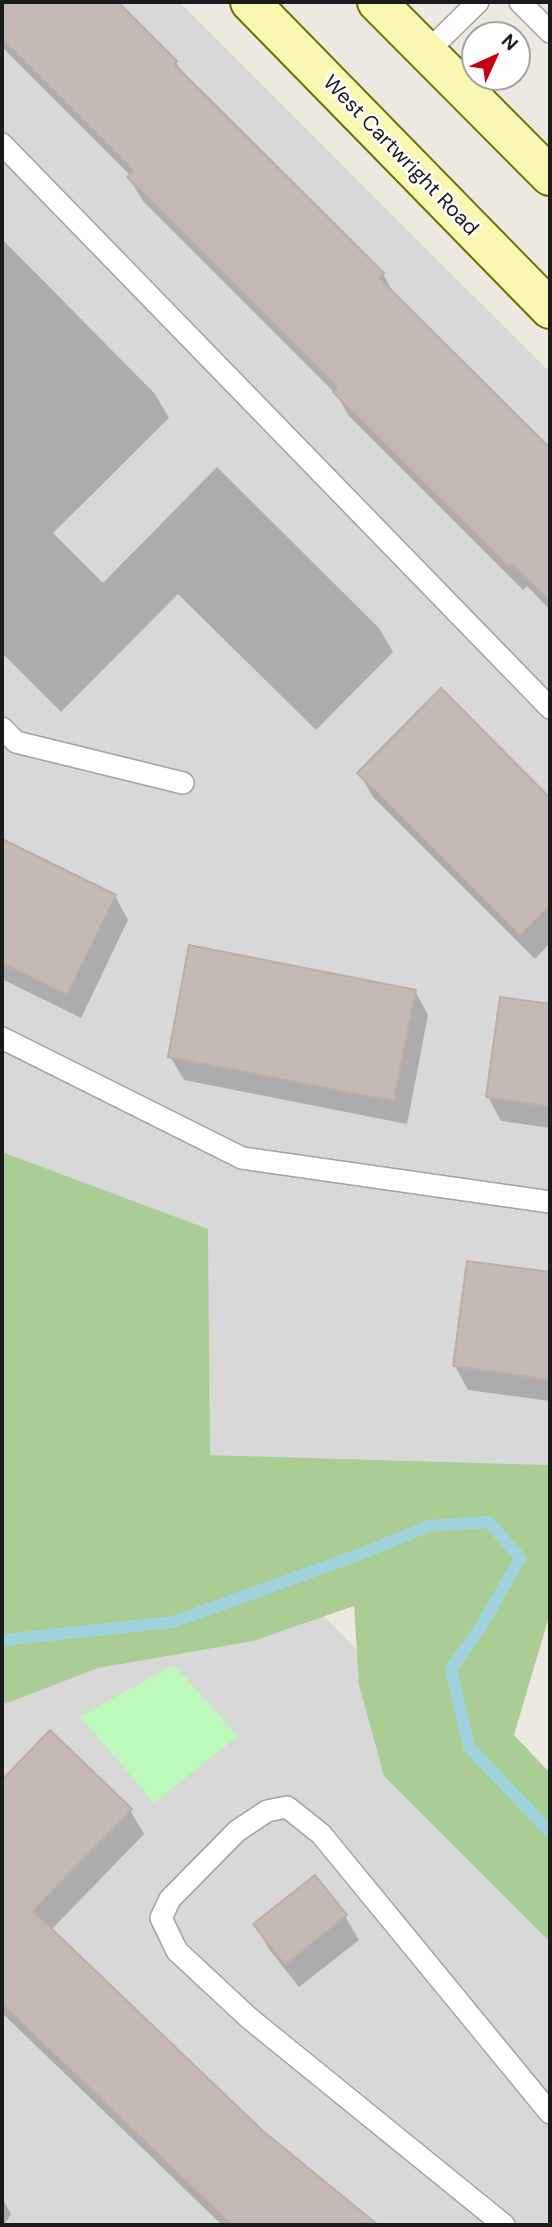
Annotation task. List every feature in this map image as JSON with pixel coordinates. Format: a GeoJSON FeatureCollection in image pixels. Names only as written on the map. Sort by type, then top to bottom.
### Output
{"type":"FeatureCollection","features":[{"type":"Feature","properties":{"kind":"main road","name":"West Cartwright Road"},"geometry":{"type":"LineString","coordinates":[[250,2],[550,309]]}},
{"type":"Feature","properties":{"kind":"main road"},"geometry":{"type":"LineString","coordinates":[[377,2],[550,176]]}},
{"type":"Feature","properties":{"kind":"lane"},"geometry":{"type":"LineString","coordinates":[[427,52],[478,2]]}},
{"type":"Feature","properties":{"kind":"lane"},"geometry":{"type":"LineString","coordinates":[[520,2],[550,32]]}},
{"type":"Feature","properties":{"kind":"lane"},"geometry":{"type":"LineString","coordinates":[[2,144],[550,708]]}},
{"type":"Feature","properties":{"kind":"lane"},"geometry":{"type":"LineString","coordinates":[[2,728],[16,742],[183,783]]}},
{"type":"Feature","properties":{"kind":"lane"},"geometry":{"type":"LineString","coordinates":[[2,1038],[242,1158],[550,1202]]}},
{"type":"Feature","properties":{"kind":"lane"},"geometry":{"type":"LineString","coordinates":[[504,2225],[249,2018],[177,1951],[161,1918],[170,1899],[237,1831],[267,1811],[287,1807],[321,1834],[550,2113]]}},
{"type":"Feature","properties":{"kind":"shaded area"},"geometry":{"type":"Polygon","coordinates":[[[2,2],[179,2],[550,372],[550,1465],[209,1455],[2,1408],[2,2]]]}},
{"type":"Feature","properties":{"kind":"shaded area"},"geometry":{"type":"Polygon","coordinates":[[[278,1568],[550,1851],[550,2225],[2,2225],[2,1646],[278,1568]]]}},
{"type":"Feature","properties":{"kind":"green space"},"geometry":{"type":"Polygon","coordinates":[[[2,1152],[208,1229],[210,1455],[550,1465],[550,1613],[514,1735],[550,1773],[550,1942],[384,1776],[359,1685],[354,1606],[253,1641],[98,1668],[2,1705],[2,1152]]]}},
{"type":"Feature","properties":{"kind":"green space"},"geometry":{"type":"Polygon","coordinates":[[[174,1665],[238,1736],[154,1803],[80,1716],[174,1665]]]}},
{"type":"Feature","properties":{"kind":"building"},"geometry":{"type":"Polygon","coordinates":[[[2,2],[118,2],[177,61],[174,64],[384,273],[379,278],[550,448],[550,602],[512,563],[509,567],[333,392],[337,387],[127,177],[134,171],[2,39],[2,2]]]}},
{"type":"Feature","properties":{"kind":"building"},"geometry":{"type":"Polygon","coordinates":[[[441,688],[550,798],[550,906],[520,936],[357,773],[441,688]]]}},
{"type":"Feature","properties":{"kind":"building"},"geometry":{"type":"Polygon","coordinates":[[[2,839],[116,895],[67,995],[2,963],[2,839]]]}},
{"type":"Feature","properties":{"kind":"building"},"geometry":{"type":"Polygon","coordinates":[[[189,945],[416,990],[394,1101],[168,1057],[189,945]]]}},
{"type":"Feature","properties":{"kind":"building"},"geometry":{"type":"Polygon","coordinates":[[[500,997],[550,1004],[550,1107],[486,1097],[500,997]]]}},
{"type":"Feature","properties":{"kind":"building"},"geometry":{"type":"Polygon","coordinates":[[[467,1261],[550,1272],[550,1380],[453,1366],[467,1261]]]}},
{"type":"Feature","properties":{"kind":"building"},"geometry":{"type":"Polygon","coordinates":[[[50,1730],[132,1809],[33,1911],[263,2131],[378,2225],[232,2225],[2,2004],[2,1780],[50,1730]]]}},
{"type":"Feature","properties":{"kind":"building"},"geometry":{"type":"Polygon","coordinates":[[[315,1875],[347,1915],[285,1965],[253,1924],[315,1875]]]}},
{"type":"Feature","properties":{"kind":"waterway"},"geometry":{"type":"LineString","coordinates":[[2,1640],[173,1622],[358,1555],[429,1526],[489,1522],[520,1558],[482,1625],[451,1669],[469,1747],[550,1832]]}}]}
